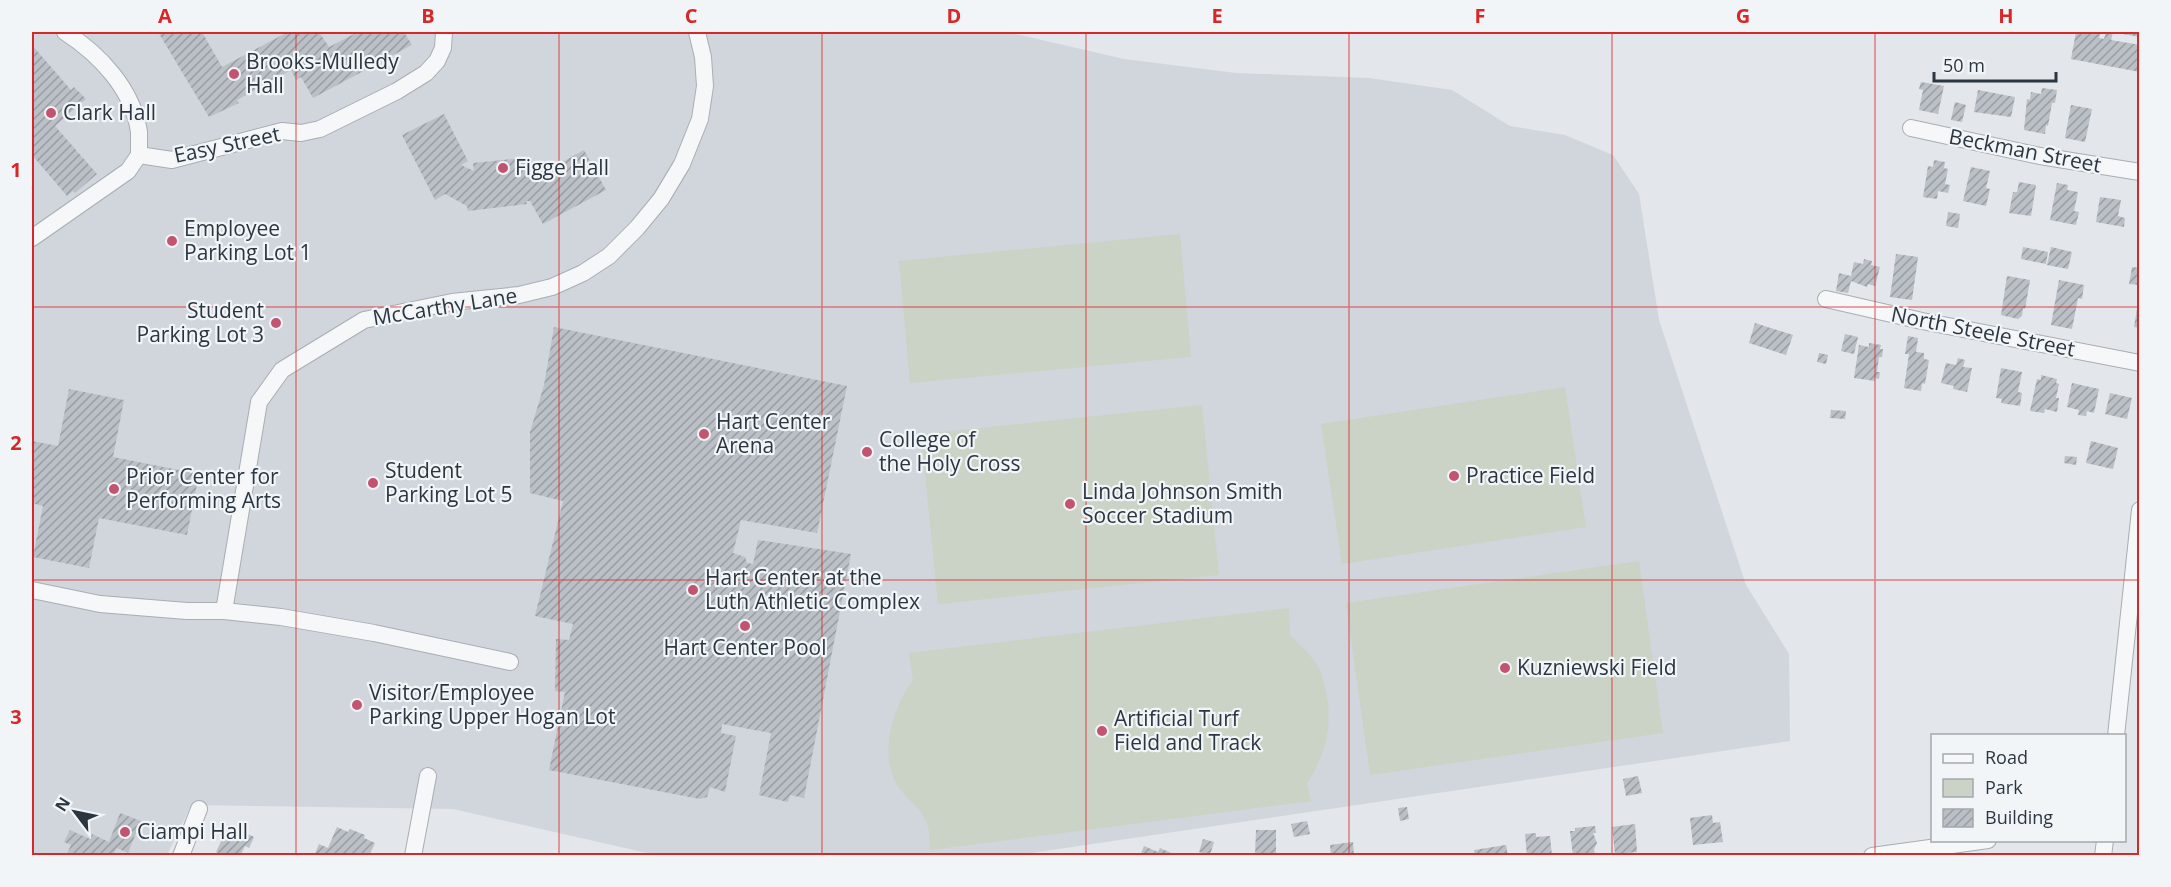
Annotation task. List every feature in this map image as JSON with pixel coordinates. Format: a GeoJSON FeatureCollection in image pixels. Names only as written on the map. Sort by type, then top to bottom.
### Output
{"type":"FeatureCollection","features":[{"type":"Feature","properties":{"kind":"street"},"geometry":{"type":"LineString","coordinates":[[32,238],[128,171],[139,155],[138,131],[131,103],[110,70],[85,45],[65,32]]}},
{"type":"Feature","properties":{"kind":"street","name":"Easy Street"},"geometry":{"type":"LineString","coordinates":[[139,155],[172,160],[282,131],[301,133],[320,129],[397,91],[426,73],[438,61],[443,48],[444,32]]}},
{"type":"Feature","properties":{"kind":"street","name":"McCarthy Lane"},"geometry":{"type":"LineString","coordinates":[[224,611],[259,402],[282,370],[363,320],[452,302],[519,295],[552,287],[584,273],[609,256],[661,199],[682,164],[700,119],[705,86],[703,57],[697,32]]}},
{"type":"Feature","properties":{"kind":"street","name":"Beckman Street"},"geometry":{"type":"LineString","coordinates":[[1911,128],[2040,156],[2139,172]]}},
{"type":"Feature","properties":{"kind":"street","name":"North Steele Street"},"geometry":{"type":"LineString","coordinates":[[1826,299],[1922,321],[2139,363]]}},
{"type":"Feature","properties":{"kind":"street"},"geometry":{"type":"LineString","coordinates":[[2116,734],[2139,510]]}},
{"type":"Feature","properties":{"kind":"street"},"geometry":{"type":"LineString","coordinates":[[32,590],[100,604],[187,611],[224,611],[281,617],[374,633],[510,662]]}},
{"type":"Feature","properties":{"kind":"street"},"geometry":{"type":"LineString","coordinates":[[413,855],[428,776]]}},
{"type":"Feature","properties":{"kind":"street"},"geometry":{"type":"LineString","coordinates":[[181,855],[199,809]]}},
{"type":"Feature","properties":{"kind":"street"},"geometry":{"type":"LineString","coordinates":[[1872,855],[1973,842]]}},
{"type":"Feature","properties":{"kind":"shaded area","name":"College of the Holy Cross"},"geometry":{"type":"Polygon","coordinates":[[[32,32],[1007,32],[1124,59],[1236,73],[1369,78],[1452,90],[1510,126],[1565,135],[1613,155],[1639,194],[1659,320],[1746,585],[1789,654],[1790,741],[1018,855],[656,855],[453,809],[191,805],[167,855],[32,855],[32,32]]]}},
{"type":"Feature","properties":{"kind":"green space"},"geometry":{"type":"Polygon","coordinates":[[[1180,234],[1191,357],[910,383],[899,261],[1180,234]]]}},
{"type":"Feature","properties":{"kind":"green space","name":"Practice Field"},"geometry":{"type":"Polygon","coordinates":[[[1565,387],[1586,527],[1342,564],[1321,424],[1565,387]]]}},
{"type":"Feature","properties":{"kind":"green space","name":"Linda Johnson Smith Soccer Stadium"},"geometry":{"type":"Polygon","coordinates":[[[1202,405],[1219,575],[938,604],[921,434],[1202,405]]]}},
{"type":"Feature","properties":{"kind":"green space","name":"Kuzniewski Field"},"geometry":{"type":"Polygon","coordinates":[[[1639,561],[1663,733],[1370,775],[1346,603],[1639,561]]]}},
{"type":"Feature","properties":{"kind":"green space"},"geometry":{"type":"Polygon","coordinates":[[[1289,608],[1290,635],[1320,670],[1328,700],[1328,726],[1323,750],[1307,784],[1311,801],[930,850],[926,822],[900,789],[889,763],[888,748],[894,719],[905,692],[913,680],[909,653],[1289,608]]]}},
{"type":"Feature","properties":{"kind":"building","name":"Brooks-Mulledy Hall"},"geometry":{"type":"Polygon","coordinates":[[[158,32],[202,32],[222,67],[288,32],[319,32],[329,47],[358,32],[404,32],[412,45],[313,98],[301,77],[296,80],[291,70],[237,100],[239,103],[209,117],[158,32]]]}},
{"type":"Feature","properties":{"kind":"building"},"geometry":{"type":"Polygon","coordinates":[[[2076,32],[2101,32],[2099,38],[2104,39],[2106,32],[2113,32],[2111,40],[2140,45],[2140,72],[2071,59],[2076,32]]]}},
{"type":"Feature","properties":{"kind":"building"},"geometry":{"type":"Polygon","coordinates":[[[2140,32],[2140,37],[2117,33],[2140,32]]]}},
{"type":"Feature","properties":{"kind":"building","name":"Clark Hall"},"geometry":{"type":"Polygon","coordinates":[[[32,45],[71,90],[74,87],[86,99],[55,126],[97,174],[75,193],[73,191],[67,196],[32,155],[32,45]]]}},
{"type":"Feature","properties":{"kind":"building"},"geometry":{"type":"Polygon","coordinates":[[[1921,82],[1944,86],[1938,114],[1919,110],[1923,90],[1919,89],[1921,82]]]}},
{"type":"Feature","properties":{"kind":"building"},"geometry":{"type":"Polygon","coordinates":[[[2042,88],[2057,90],[2045,134],[2024,130],[2027,99],[2030,100],[2031,92],[2041,94],[2042,88]]]}},
{"type":"Feature","properties":{"kind":"building"},"geometry":{"type":"Polygon","coordinates":[[[1978,90],[2015,97],[2011,117],[1974,112],[1978,90]]]}},
{"type":"Feature","properties":{"kind":"building"},"geometry":{"type":"Polygon","coordinates":[[[1955,102],[1966,105],[1962,122],[1951,120],[1955,102]]]}},
{"type":"Feature","properties":{"kind":"building"},"geometry":{"type":"Polygon","coordinates":[[[2071,105],[2092,109],[2085,142],[2065,138],[2071,105]]]}},
{"type":"Feature","properties":{"kind":"building","name":"Figge Hall"},"geometry":{"type":"Polygon","coordinates":[[[444,114],[468,161],[461,165],[474,171],[473,163],[531,157],[533,178],[584,150],[606,190],[543,224],[530,201],[526,201],[527,204],[468,211],[467,206],[445,194],[435,200],[402,135],[444,114]]]}},
{"type":"Feature","properties":{"kind":"building"},"geometry":{"type":"Polygon","coordinates":[[[1934,160],[1945,162],[1944,168],[1948,169],[1945,184],[1950,185],[1948,193],[1938,191],[1937,199],[1923,197],[1928,166],[1933,167],[1934,160]]]}},
{"type":"Feature","properties":{"kind":"building"},"geometry":{"type":"Polygon","coordinates":[[[1971,167],[1990,171],[1986,188],[1990,189],[1986,206],[1963,201],[1971,167]]]}},
{"type":"Feature","properties":{"kind":"building"},"geometry":{"type":"Polygon","coordinates":[[[2019,182],[2036,185],[2031,216],[2009,213],[2013,192],[2017,192],[2019,182]]]}},
{"type":"Feature","properties":{"kind":"building"},"geometry":{"type":"Polygon","coordinates":[[[2057,183],[2068,185],[2067,190],[2078,192],[2074,211],[2079,212],[2076,225],[2050,220],[2057,183]]]}},
{"type":"Feature","properties":{"kind":"building"},"geometry":{"type":"Polygon","coordinates":[[[2100,197],[2121,200],[2118,216],[2125,218],[2124,227],[2096,222],[2100,197]]]}},
{"type":"Feature","properties":{"kind":"building"},"geometry":{"type":"Polygon","coordinates":[[[1948,212],[1960,214],[1958,228],[1946,226],[1948,212]]]}},
{"type":"Feature","properties":{"kind":"building"},"geometry":{"type":"Polygon","coordinates":[[[2023,247],[2048,252],[2046,264],[2021,259],[2023,247]]]}},
{"type":"Feature","properties":{"kind":"building"},"geometry":{"type":"Polygon","coordinates":[[[2051,247],[2072,252],[2068,269],[2047,265],[2051,247]]]}},
{"type":"Feature","properties":{"kind":"building"},"geometry":{"type":"Polygon","coordinates":[[[1896,254],[1918,257],[1912,300],[1890,297],[1896,254]]]}},
{"type":"Feature","properties":{"kind":"building"},"geometry":{"type":"Polygon","coordinates":[[[1864,259],[1872,261],[1871,265],[1880,267],[1875,286],[1868,284],[1867,287],[1851,281],[1848,293],[1836,291],[1839,273],[1851,276],[1854,262],[1863,264],[1864,259]]]}},
{"type":"Feature","properties":{"kind":"building"},"geometry":{"type":"Polygon","coordinates":[[[2132,267],[2140,268],[2140,285],[2129,284],[2132,267]]]}},
{"type":"Feature","properties":{"kind":"building"},"geometry":{"type":"Polygon","coordinates":[[[2007,276],[2030,280],[2025,309],[2023,308],[2022,316],[2018,319],[2001,315],[2007,276]]]}},
{"type":"Feature","properties":{"kind":"building"},"geometry":{"type":"Polygon","coordinates":[[[2059,280],[2084,285],[2082,299],[2078,298],[2072,329],[2051,325],[2059,280]]]}},
{"type":"Feature","properties":{"kind":"building"},"geometry":{"type":"Polygon","coordinates":[[[2137,309],[2140,310],[2140,328],[2134,327],[2137,309]]]}},
{"type":"Feature","properties":{"kind":"building"},"geometry":{"type":"Polygon","coordinates":[[[1755,323],[1793,335],[1786,355],[1749,343],[1755,323]]]}},
{"type":"Feature","properties":{"kind":"building","name":"Hart Center at the Luth Athletic Complex"},"geometry":{"type":"Polygon","coordinates":[[[554,327],[847,386],[817,533],[741,520],[733,553],[745,557],[747,563],[753,564],[758,540],[851,554],[804,798],[790,795],[788,802],[759,795],[771,733],[722,724],[721,733],[736,736],[725,792],[710,787],[707,797],[700,799],[549,770],[565,692],[555,691],[556,639],[569,640],[573,624],[535,616],[563,501],[530,493],[530,432],[544,385],[554,327]]]}},
{"type":"Feature","properties":{"kind":"building"},"geometry":{"type":"Polygon","coordinates":[[[1845,334],[1858,337],[1854,354],[1841,351],[1845,334]]]}},
{"type":"Feature","properties":{"kind":"building"},"geometry":{"type":"Polygon","coordinates":[[[1908,336],[1918,338],[1916,352],[1924,353],[1924,359],[1929,360],[1925,384],[1922,383],[1921,391],[1904,388],[1909,354],[1905,354],[1908,336]]]}},
{"type":"Feature","properties":{"kind":"building"},"geometry":{"type":"Polygon","coordinates":[[[1869,343],[1881,345],[1880,349],[1883,349],[1882,357],[1879,357],[1877,372],[1880,372],[1879,379],[1875,378],[1875,381],[1854,378],[1859,345],[1869,347],[1869,343]]]}},
{"type":"Feature","properties":{"kind":"building"},"geometry":{"type":"Polygon","coordinates":[[[1819,353],[1828,355],[1826,364],[1817,362],[1819,353]]]}},
{"type":"Feature","properties":{"kind":"building"},"geometry":{"type":"Polygon","coordinates":[[[1958,358],[1965,360],[1963,367],[1972,368],[1967,392],[1941,383],[1946,363],[1956,365],[1958,358]]]}},
{"type":"Feature","properties":{"kind":"building"},"geometry":{"type":"Polygon","coordinates":[[[2001,368],[2022,372],[2018,392],[2022,393],[2020,406],[2001,403],[2002,399],[1996,398],[2001,368]]]}},
{"type":"Feature","properties":{"kind":"building"},"geometry":{"type":"Polygon","coordinates":[[[2041,375],[2057,379],[2056,383],[2059,384],[2056,398],[2059,398],[2057,412],[2045,409],[2044,413],[2030,411],[2037,379],[2041,380],[2041,375]]]}},
{"type":"Feature","properties":{"kind":"building"},"geometry":{"type":"Polygon","coordinates":[[[2072,383],[2099,389],[2094,413],[2087,411],[2086,416],[2078,415],[2079,410],[2067,407],[2072,383]]]}},
{"type":"Feature","properties":{"kind":"building","name":"Prior Center for Performing Arts"},"geometry":{"type":"Polygon","coordinates":[[[69,389],[124,400],[113,457],[199,474],[187,535],[99,518],[89,568],[33,557],[43,506],[32,503],[32,441],[58,446],[69,389]]]}},
{"type":"Feature","properties":{"kind":"building"},"geometry":{"type":"Polygon","coordinates":[[[2110,393],[2132,398],[2127,419],[2105,414],[2110,393]]]}},
{"type":"Feature","properties":{"kind":"building"},"geometry":{"type":"Polygon","coordinates":[[[1831,410],[1846,411],[1845,419],[1830,418],[1831,410]]]}},
{"type":"Feature","properties":{"kind":"building"},"geometry":{"type":"Polygon","coordinates":[[[2091,441],[2118,448],[2113,469],[2086,463],[2091,441]]]}},
{"type":"Feature","properties":{"kind":"building"},"geometry":{"type":"Polygon","coordinates":[[[2065,456],[2077,457],[2076,465],[2064,463],[2065,456]]]}},
{"type":"Feature","properties":{"kind":"building"},"geometry":{"type":"Polygon","coordinates":[[[1638,776],[1642,793],[1626,796],[1623,779],[1638,776]]]}},
{"type":"Feature","properties":{"kind":"building"},"geometry":{"type":"Polygon","coordinates":[[[1407,807],[1409,819],[1400,821],[1398,808],[1407,807]]]}},
{"type":"Feature","properties":{"kind":"building","name":"Ciampi Hall"},"geometry":{"type":"Polygon","coordinates":[[[120,813],[141,821],[128,853],[117,848],[114,853],[120,856],[66,856],[71,845],[64,842],[70,830],[90,839],[92,834],[109,842],[120,813]]]}},
{"type":"Feature","properties":{"kind":"building"},"geometry":{"type":"Polygon","coordinates":[[[1712,815],[1713,823],[1720,822],[1723,842],[1693,845],[1690,818],[1712,815]]]}},
{"type":"Feature","properties":{"kind":"building"},"geometry":{"type":"Polygon","coordinates":[[[1307,821],[1310,834],[1294,837],[1291,824],[1307,821]]]}},
{"type":"Feature","properties":{"kind":"building"},"geometry":{"type":"Polygon","coordinates":[[[1635,824],[1637,852],[1615,854],[1612,827],[1635,824]]]}},
{"type":"Feature","properties":{"kind":"building"},"geometry":{"type":"Polygon","coordinates":[[[229,825],[254,837],[249,848],[245,846],[240,856],[224,856],[216,852],[229,825]]]}},
{"type":"Feature","properties":{"kind":"building"},"geometry":{"type":"Polygon","coordinates":[[[1595,826],[1596,833],[1593,833],[1597,843],[1594,849],[1595,856],[1573,856],[1570,831],[1575,831],[1575,828],[1595,826]]]}},
{"type":"Feature","properties":{"kind":"building"},"geometry":{"type":"Polygon","coordinates":[[[337,827],[365,835],[364,838],[375,843],[369,856],[314,856],[319,844],[328,848],[337,827]]]}},
{"type":"Feature","properties":{"kind":"building"},"geometry":{"type":"Polygon","coordinates":[[[1256,830],[1276,830],[1276,856],[1255,856],[1256,830]]]}},
{"type":"Feature","properties":{"kind":"building"},"geometry":{"type":"Polygon","coordinates":[[[1536,833],[1536,837],[1550,836],[1552,856],[1527,856],[1525,834],[1536,833]]]}},
{"type":"Feature","properties":{"kind":"building"},"geometry":{"type":"Polygon","coordinates":[[[1203,839],[1214,842],[1210,855],[1199,852],[1203,839]]]}},
{"type":"Feature","properties":{"kind":"building"},"geometry":{"type":"Polygon","coordinates":[[[1353,842],[1354,856],[1331,856],[1330,845],[1353,842]]]}},
{"type":"Feature","properties":{"kind":"building"},"geometry":{"type":"Polygon","coordinates":[[[1506,845],[1508,856],[1475,856],[1474,850],[1506,845]]]}},
{"type":"Feature","properties":{"kind":"building"},"geometry":{"type":"Polygon","coordinates":[[[1144,846],[1158,852],[1160,848],[1178,856],[1140,856],[1144,846]]]}},
{"type":"Feature","properties":{"kind":"place","name":"Brooks-Mulledy Hall"},"geometry":{"type":"Point","coordinates":[234,74]}},
{"type":"Feature","properties":{"kind":"place","name":"Clark Hall"},"geometry":{"type":"Point","coordinates":[51,113]}},
{"type":"Feature","properties":{"kind":"place","name":"Figge Hall"},"geometry":{"type":"Point","coordinates":[503,168]}},
{"type":"Feature","properties":{"kind":"place","name":"Employee Parking Lot 1"},"geometry":{"type":"Point","coordinates":[172,241]}},
{"type":"Feature","properties":{"kind":"place","name":"Student Parking Lot 3"},"geometry":{"type":"Point","coordinates":[276,323]}},
{"type":"Feature","properties":{"kind":"place","name":"Hart Center Arena"},"geometry":{"type":"Point","coordinates":[704,434]}},
{"type":"Feature","properties":{"kind":"place","name":"College of the Holy Cross"},"geometry":{"type":"Point","coordinates":[867,452]}},
{"type":"Feature","properties":{"kind":"place","name":"Practice Field"},"geometry":{"type":"Point","coordinates":[1454,476]}},
{"type":"Feature","properties":{"kind":"place","name":"Student Parking Lot 5"},"geometry":{"type":"Point","coordinates":[373,483]}},
{"type":"Feature","properties":{"kind":"place","name":"Prior Center for Performing Arts"},"geometry":{"type":"Point","coordinates":[114,489]}},
{"type":"Feature","properties":{"kind":"place","name":"Linda Johnson Smith Soccer Stadium"},"geometry":{"type":"Point","coordinates":[1070,504]}},
{"type":"Feature","properties":{"kind":"place","name":"Hart Center at the Luth Athletic Complex"},"geometry":{"type":"Point","coordinates":[693,590]}},
{"type":"Feature","properties":{"kind":"place","name":"Hart Center Pool"},"geometry":{"type":"Point","coordinates":[745,626]}},
{"type":"Feature","properties":{"kind":"place","name":"Kuzniewski Field"},"geometry":{"type":"Point","coordinates":[1505,668]}},
{"type":"Feature","properties":{"kind":"place","name":"Visitor/Employee Parking Upper Hogan Lot"},"geometry":{"type":"Point","coordinates":[357,705]}},
{"type":"Feature","properties":{"kind":"place","name":"Artificial Turf Field and Track"},"geometry":{"type":"Point","coordinates":[1102,731]}},
{"type":"Feature","properties":{"kind":"place","name":"Ciampi Hall"},"geometry":{"type":"Point","coordinates":[125,832]}}]}
